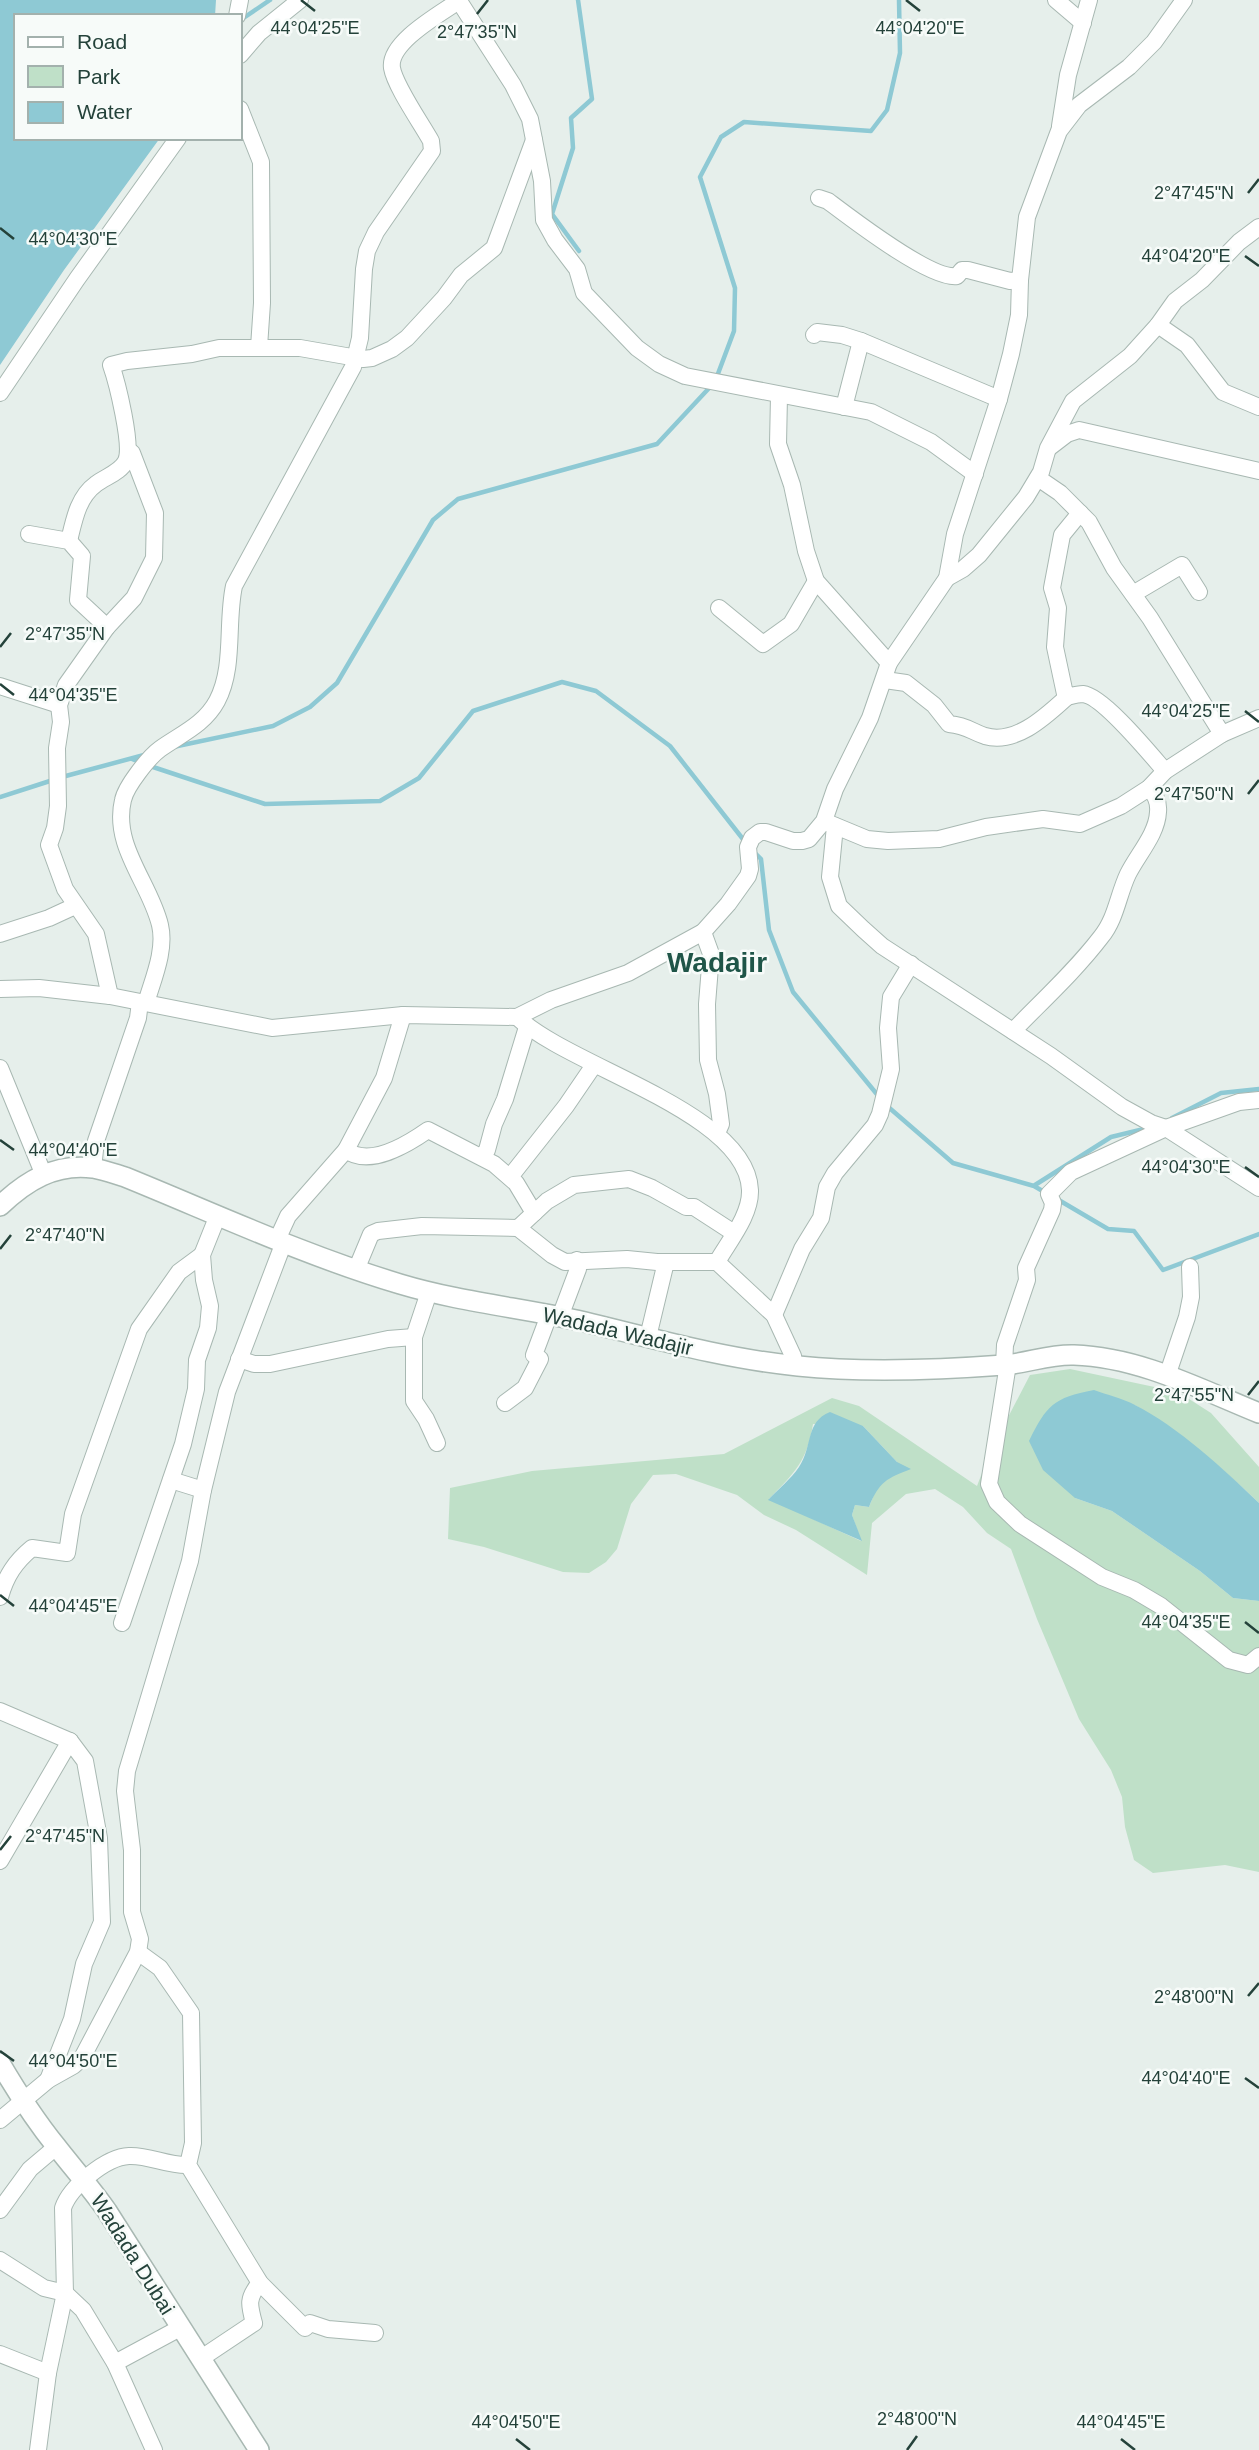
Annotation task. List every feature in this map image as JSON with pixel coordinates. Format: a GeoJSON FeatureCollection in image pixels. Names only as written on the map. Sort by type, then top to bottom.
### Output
{"type":"FeatureCollection","features":[{"type":"Feature","properties":{"kind":"street"},"geometry":{"type":"LineString","coordinates":[[242,53],[258,33],[300,0]]}},
{"type":"Feature","properties":{"kind":"street"},"geometry":{"type":"LineString","coordinates":[[1056,0],[1083,23]]}},
{"type":"Feature","properties":{"kind":"street"},"geometry":{"type":"LineString","coordinates":[[1088,0],[1068,75],[1059,131],[1027,217],[1019,315],[999,399],[955,534],[947,578],[887,672],[870,718],[835,789],[830,824],[830,877],[839,906],[882,946],[1013,1031],[1122,1107],[1166,1128],[1259,1188]]}},
{"type":"Feature","properties":{"kind":"street"},"geometry":{"type":"LineString","coordinates":[[1059,131],[1079,105],[1129,67],[1154,42],[1184,0]]}},
{"type":"Feature","properties":{"kind":"street"},"geometry":{"type":"LineString","coordinates":[[93,1168],[96,1142],[162,942],[154,908],[123,841],[123,799],[128,788],[158,750],[196,726],[216,704],[225,673],[234,586],[345,383],[356,357],[367,251],[376,232],[432,150],[431,141],[391,67],[393,57],[407,39],[441,12],[459,1],[513,85],[530,119],[542,181],[544,220],[577,269],[584,293],[637,348],[673,372],[685,376],[871,412],[932,442],[975,474]]}},
{"type":"Feature","properties":{"kind":"street"},"geometry":{"type":"LineString","coordinates":[[242,114],[261,162],[260,347]]}},
{"type":"Feature","properties":{"kind":"street"},"geometry":{"type":"LineString","coordinates":[[69,541],[77,509],[83,498],[94,485],[126,462],[128,450],[111,365],[219,348],[300,348],[372,358],[392,349],[407,338],[461,275],[494,248],[534,139]]}},
{"type":"Feature","properties":{"kind":"street"},"geometry":{"type":"LineString","coordinates":[[0,393],[76,279],[177,140]]}},
{"type":"Feature","properties":{"kind":"street"},"geometry":{"type":"LineString","coordinates":[[819,198],[828,201],[910,257],[944,275],[957,276],[962,270],[968,270],[1010,281],[1020,280]]}},
{"type":"Feature","properties":{"kind":"street"},"geometry":{"type":"LineString","coordinates":[[947,578],[979,555],[1026,496],[1038,478],[1048,449],[1073,401],[1130,356],[1175,301],[1259,227]]}},
{"type":"Feature","properties":{"kind":"street"},"geometry":{"type":"LineString","coordinates":[[1158,325],[1187,345],[1223,392],[1259,407]]}},
{"type":"Feature","properties":{"kind":"street"},"geometry":{"type":"LineString","coordinates":[[814,335],[817,332],[834,333],[860,341],[999,399]]}},
{"type":"Feature","properties":{"kind":"street"},"geometry":{"type":"LineString","coordinates":[[844,407],[860,341]]}},
{"type":"Feature","properties":{"kind":"street"},"geometry":{"type":"LineString","coordinates":[[779,396],[778,444],[792,485],[806,551],[816,581],[887,672],[934,705],[949,724],[965,725],[992,737],[1010,737],[1046,715],[1067,697],[1083,694],[1115,716],[1164,771]]}},
{"type":"Feature","properties":{"kind":"street"},"geometry":{"type":"LineString","coordinates":[[1048,449],[1067,434],[1079,430],[1259,471]]}},
{"type":"Feature","properties":{"kind":"street"},"geometry":{"type":"LineString","coordinates":[[110,996],[96,934],[65,889],[49,845],[58,806],[57,748],[61,722],[59,705],[72,677],[107,626],[134,598],[154,558],[155,513],[132,453],[128,450]]}},
{"type":"Feature","properties":{"kind":"street"},"geometry":{"type":"LineString","coordinates":[[1038,478],[1060,493],[1089,522],[1114,568],[1150,618],[1222,734]]}},
{"type":"Feature","properties":{"kind":"street"},"geometry":{"type":"LineString","coordinates":[[1067,697],[1060,678],[1055,647],[1058,608],[1052,588],[1062,535],[1080,513]]}},
{"type":"Feature","properties":{"kind":"street"},"geometry":{"type":"LineString","coordinates":[[29,534],[69,541],[82,556],[78,600],[107,626]]}},
{"type":"Feature","properties":{"kind":"street"},"geometry":{"type":"LineString","coordinates":[[1133,594],[1182,565],[1199,592]]}},
{"type":"Feature","properties":{"kind":"street"},"geometry":{"type":"LineString","coordinates":[[719,608],[763,644],[791,624],[816,581]]}},
{"type":"Feature","properties":{"kind":"street"},"geometry":{"type":"LineString","coordinates":[[0,686],[59,705]]}},
{"type":"Feature","properties":{"kind":"street"},"geometry":{"type":"LineString","coordinates":[[830,824],[867,839],[888,841],[939,839],[986,827],[1044,819],[1080,824],[1121,806],[1149,788],[1164,771],[1222,734],[1259,718]]}},
{"type":"Feature","properties":{"kind":"street"},"geometry":{"type":"LineString","coordinates":[[1013,1031],[1060,985],[1102,937],[1112,921],[1128,875],[1156,826],[1156,795],[1149,788]]}},
{"type":"Feature","properties":{"kind":"street"},"geometry":{"type":"LineString","coordinates":[[482,1157],[505,1099],[522,1022],[551,1000],[628,973],[703,932],[748,876],[751,869],[748,846],[752,838],[760,832],[802,841],[830,824]]}},
{"type":"Feature","properties":{"kind":"street"},"geometry":{"type":"LineString","coordinates":[[0,934],[49,918],[75,906]]}},
{"type":"Feature","properties":{"kind":"street"},"geometry":{"type":"LineString","coordinates":[[703,932],[711,954],[706,1045],[720,1116],[721,1124],[717,1133]]}},
{"type":"Feature","properties":{"kind":"street"},"geometry":{"type":"LineString","coordinates":[[774,1315],[802,1249],[821,1218],[827,1187],[875,1125],[880,1114],[891,1069],[888,1028],[891,997],[911,964]]}},
{"type":"Feature","properties":{"kind":"street"},"geometry":{"type":"LineString","coordinates":[[0,989],[39,988],[110,996],[272,1028],[403,1014],[522,1022],[594,1065],[653,1092],[717,1133],[738,1155],[750,1190],[747,1209],[718,1262]]}},
{"type":"Feature","properties":{"kind":"street"},"geometry":{"type":"LineString","coordinates":[[0,2120],[48,2080],[82,2058],[138,1952],[140,1939],[132,1912],[132,1850],[125,1791],[127,1771],[190,1561],[226,1392],[240,1359],[288,1216],[346,1150],[384,1078],[403,1014]]}},
{"type":"Feature","properties":{"kind":"street"},"geometry":{"type":"LineString","coordinates":[[510,1177],[594,1065]]}},
{"type":"Feature","properties":{"kind":"street"},"geometry":{"type":"LineString","coordinates":[[0,1068],[43,1173]]}},
{"type":"Feature","properties":{"kind":"street"},"geometry":{"type":"LineString","coordinates":[[1259,1100],[1238,1102],[1166,1128],[1071,1172],[1049,1194],[1053,1203],[1052,1210],[1026,1268],[1027,1280],[1005,1345],[1006,1364],[989,1483],[998,1502],[1020,1524],[1102,1577],[1161,1605],[1229,1660],[1248,1664],[1259,1656]]}},
{"type":"Feature","properties":{"kind":"street"},"geometry":{"type":"LineString","coordinates":[[346,1150],[358,1156],[393,1152],[428,1130],[495,1164],[510,1177],[534,1213]]}},
{"type":"Feature","properties":{"kind":"street","name":"Wadada Wadajir"},"geometry":{"type":"LineString","coordinates":[[2,1199],[43,1173],[93,1168],[125,1177],[356,1270],[429,1292],[795,1366],[867,1370],[1006,1364],[1046,1356],[1074,1355],[1134,1364],[1259,1413]]}},
{"type":"Feature","properties":{"kind":"street"},"geometry":{"type":"LineString","coordinates":[[518,1228],[547,1201],[574,1185],[629,1179],[686,1207],[694,1207],[734,1233]]}},
{"type":"Feature","properties":{"kind":"street"},"geometry":{"type":"LineString","coordinates":[[122,1623],[183,1444],[196,1390],[197,1360],[208,1328],[210,1306],[202,1255],[218,1215]]}},
{"type":"Feature","properties":{"kind":"street"},"geometry":{"type":"LineString","coordinates":[[356,1270],[371,1234],[422,1226],[518,1228],[565,1262],[627,1259],[718,1262],[774,1315],[795,1366]]}},
{"type":"Feature","properties":{"kind":"street"},"geometry":{"type":"LineString","coordinates":[[0,1597],[5,1580],[17,1561],[32,1548],[66,1553],[73,1514],[139,1329],[179,1272],[202,1255]]}},
{"type":"Feature","properties":{"kind":"street"},"geometry":{"type":"LineString","coordinates":[[505,1403],[525,1388],[540,1359],[534,1355],[555,1316],[561,1311],[578,1269],[577,1260]]}},
{"type":"Feature","properties":{"kind":"street"},"geometry":{"type":"LineString","coordinates":[[648,1337],[666,1262]]}},
{"type":"Feature","properties":{"kind":"street"},"geometry":{"type":"LineString","coordinates":[[1167,1376],[1187,1317],[1191,1297],[1190,1267]]}},
{"type":"Feature","properties":{"kind":"street"},"geometry":{"type":"LineString","coordinates":[[429,1292],[414,1337],[414,1401],[437,1443]]}},
{"type":"Feature","properties":{"kind":"street"},"geometry":{"type":"LineString","coordinates":[[240,1359],[254,1364],[270,1364],[388,1339],[414,1337]]}},
{"type":"Feature","properties":{"kind":"street"},"geometry":{"type":"LineString","coordinates":[[171,1480],[203,1490]]}},
{"type":"Feature","properties":{"kind":"street"},"geometry":{"type":"LineString","coordinates":[[0,1711],[70,1741],[85,1761],[99,1838],[102,1922],[84,1964],[72,2019],[48,2080]]}},
{"type":"Feature","properties":{"kind":"street"},"geometry":{"type":"LineString","coordinates":[[0,1861],[70,1741]]}},
{"type":"Feature","properties":{"kind":"street"},"geometry":{"type":"LineString","coordinates":[[138,1952],[160,1968],[191,2013],[193,2143],[188,2165],[260,2283],[305,2328],[310,2323],[328,2329],[374,2333]]}},
{"type":"Feature","properties":{"kind":"street","name":"Wadada Dubai"},"geometry":{"type":"LineString","coordinates":[[0,2063],[23,2102],[56,2147],[85,2179],[257,2449]]}},
{"type":"Feature","properties":{"kind":"street"},"geometry":{"type":"LineString","coordinates":[[0,2210],[30,2169],[56,2147]]}},
{"type":"Feature","properties":{"kind":"street"},"geometry":{"type":"LineString","coordinates":[[38,2450],[48,2373],[65,2293],[64,2208],[67,2198],[85,2179],[113,2160],[130,2156],[188,2165]]}},
{"type":"Feature","properties":{"kind":"street"},"geometry":{"type":"LineString","coordinates":[[0,2260],[44,2288],[65,2293],[83,2310],[115,2364],[154,2450]]}},
{"type":"Feature","properties":{"kind":"street"},"geometry":{"type":"LineString","coordinates":[[201,2359],[254,2323],[249,2301],[260,2283]]}},
{"type":"Feature","properties":{"kind":"street"},"geometry":{"type":"LineString","coordinates":[[115,2364],[180,2328]]}},
{"type":"Feature","properties":{"kind":"street"},"geometry":{"type":"LineString","coordinates":[[0,2354],[48,2373]]}},
{"type":"Feature","properties":{"kind":"green space"},"geometry":{"type":"Polygon","coordinates":[[[1070,1369],[1178,1392],[1211,1413],[1259,1467],[1259,1503],[1199,1451],[1135,1405],[1075,1498],[1112,1511],[1200,1571],[1233,1598],[1259,1601],[1259,1872],[1225,1865],[1153,1873],[1134,1860],[1125,1827],[1122,1797],[1111,1770],[1079,1719],[1011,1549],[987,1533],[963,1507],[935,1489],[906,1494],[872,1523],[867,1575],[796,1530],[764,1515],[737,1495],[676,1474],[653,1475],[631,1504],[617,1549],[606,1562],[589,1573],[563,1572],[484,1547],[448,1539],[450,1488],[532,1471],[724,1454],[832,1398],[859,1406],[977,1486],[990,1452],[1030,1375],[1070,1369]],[[813,1424],[803,1458],[786,1482],[769,1499],[861,1541],[852,1515],[855,1505],[869,1507],[875,1492],[897,1462],[863,1426],[813,1424]]]}},
{"type":"Feature","properties":{"kind":"water"},"geometry":{"type":"Polygon","coordinates":[[[0,0],[216,0],[215,14],[14,14],[14,140],[159,140],[64,270],[0,365],[0,0]]]}},
{"type":"Feature","properties":{"kind":"water"},"geometry":{"type":"Polygon","coordinates":[[[1094,1390],[1151,1414],[1216,1463],[1259,1503],[1259,1601],[1233,1598],[1200,1571],[1112,1511],[1075,1498],[1043,1470],[1029,1441],[1041,1419],[1060,1400],[1094,1390]]]}},
{"type":"Feature","properties":{"kind":"water"},"geometry":{"type":"Polygon","coordinates":[[[830,1412],[863,1426],[897,1462],[911,1469],[885,1482],[876,1492],[869,1507],[855,1505],[852,1515],[862,1541],[768,1500],[799,1467],[813,1428],[822,1416],[830,1412]]]}},
{"type":"Feature","properties":{"kind":"waterway"},"geometry":{"type":"LineString","coordinates":[[242,19],[270,0]]}},
{"type":"Feature","properties":{"kind":"waterway"},"geometry":{"type":"LineString","coordinates":[[578,0],[592,99],[571,118],[573,148],[552,214],[579,251]]}},
{"type":"Feature","properties":{"kind":"waterway"},"geometry":{"type":"LineString","coordinates":[[716,379],[734,331],[735,288],[700,177],[721,137],[744,122],[871,131],[887,110],[900,53],[899,0]]}},
{"type":"Feature","properties":{"kind":"waterway"},"geometry":{"type":"LineString","coordinates":[[173,747],[273,726],[310,707],[337,683],[433,520],[458,499],[657,444],[711,386]]}},
{"type":"Feature","properties":{"kind":"waterway"},"geometry":{"type":"LineString","coordinates":[[150,766],[265,804],[380,801],[419,778],[473,711],[562,682],[596,691],[670,746],[746,843]]}},
{"type":"Feature","properties":{"kind":"waterway"},"geometry":{"type":"LineString","coordinates":[[62,777],[144,755]]}},
{"type":"Feature","properties":{"kind":"waterway"},"geometry":{"type":"LineString","coordinates":[[132,759],[142,763]]}},
{"type":"Feature","properties":{"kind":"waterway"},"geometry":{"type":"LineString","coordinates":[[0,797],[53,780]]}},
{"type":"Feature","properties":{"kind":"waterway"},"geometry":{"type":"LineString","coordinates":[[754,852],[761,859],[769,930],[793,992],[880,1098]]}},
{"type":"Feature","properties":{"kind":"waterway"},"geometry":{"type":"LineString","coordinates":[[1172,1118],[1221,1093],[1259,1089]]}},
{"type":"Feature","properties":{"kind":"waterway"},"geometry":{"type":"LineString","coordinates":[[886,1105],[953,1163],[1034,1186],[1046,1193]]}},
{"type":"Feature","properties":{"kind":"waterway"},"geometry":{"type":"LineString","coordinates":[[1035,1185],[1111,1137],[1148,1128]]}},
{"type":"Feature","properties":{"kind":"waterway"},"geometry":{"type":"LineString","coordinates":[[1057,1199],[1108,1229],[1134,1231],[1163,1270],[1259,1234]]}},
{"type":"Feature","properties":{"kind":"district","name":"Wadajir"},"geometry":{"type":"Point","coordinates":[717,962]}}]}
